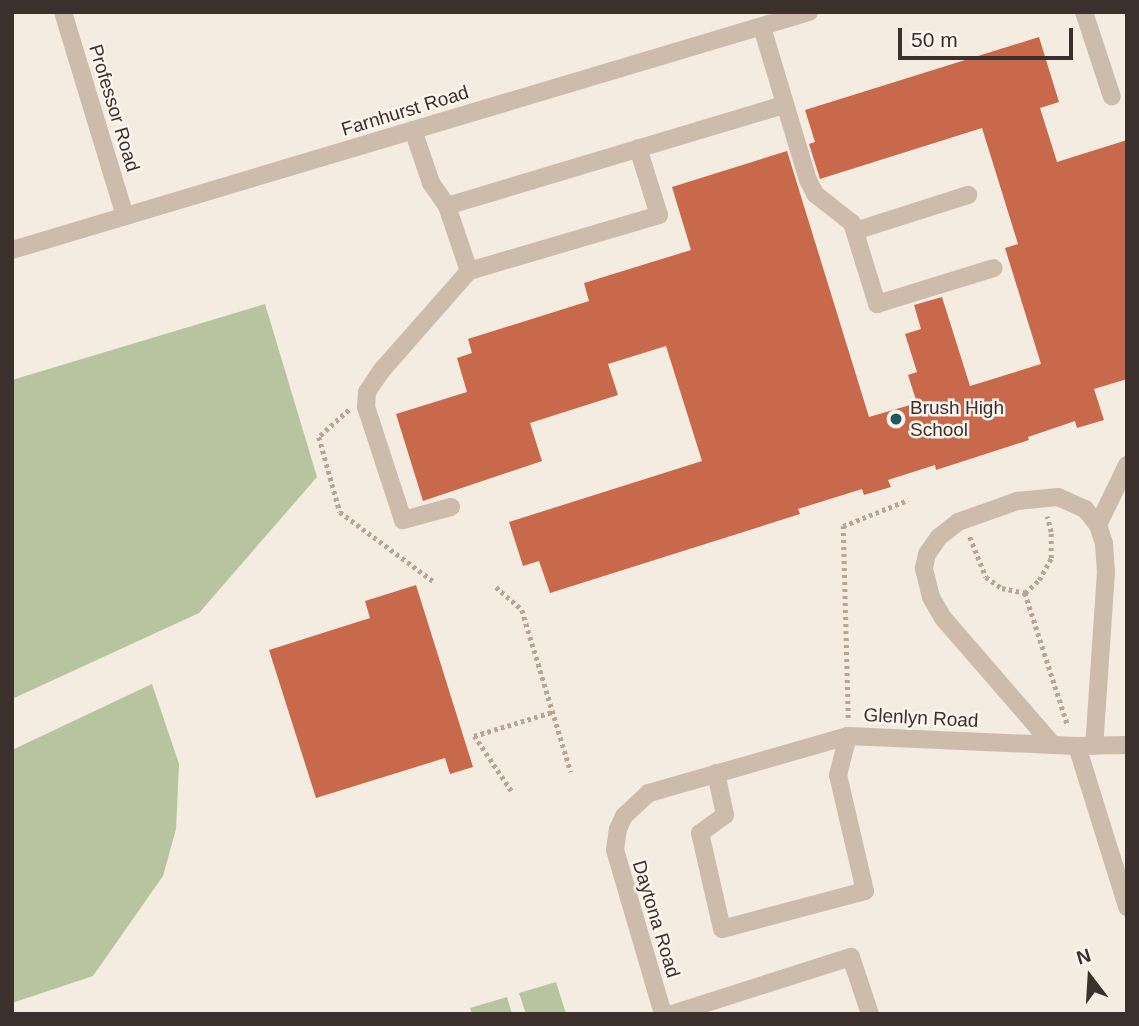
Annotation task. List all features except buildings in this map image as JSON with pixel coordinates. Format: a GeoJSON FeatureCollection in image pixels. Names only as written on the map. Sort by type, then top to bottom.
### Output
{"type":"FeatureCollection","features":[{"type":"Feature","properties":{"kind":"street","name":"Professor Road"},"geometry":{"type":"LineString","coordinates":[[63,12],[125,216]]}},
{"type":"Feature","properties":{"kind":"street","name":"Farnhurst Road"},"geometry":{"type":"LineString","coordinates":[[12,250],[809,12]]}},
{"type":"Feature","properties":{"kind":"street"},"geometry":{"type":"LineString","coordinates":[[1084,12],[1112,97]]}},
{"type":"Feature","properties":{"kind":"street"},"geometry":{"type":"LineString","coordinates":[[762,27],[808,180],[815,194],[852,223],[877,304],[994,268]]}},
{"type":"Feature","properties":{"kind":"street"},"geometry":{"type":"LineString","coordinates":[[447,206],[784,105]]}},
{"type":"Feature","properties":{"kind":"street"},"geometry":{"type":"LineString","coordinates":[[413,130],[431,183],[447,206],[469,271]]}},
{"type":"Feature","properties":{"kind":"street"},"geometry":{"type":"LineString","coordinates":[[451,507],[403,520],[366,407],[367,393],[382,370],[469,271],[659,215],[638,148]]}},
{"type":"Feature","properties":{"kind":"street"},"geometry":{"type":"LineString","coordinates":[[855,231],[968,195]]}},
{"type":"Feature","properties":{"kind":"street"},"geometry":{"type":"LineString","coordinates":[[1098,525],[1127,465]]}},
{"type":"Feature","properties":{"kind":"street"},"geometry":{"type":"LineString","coordinates":[[1053,746],[943,618],[931,597],[923,568],[939,537],[958,522],[1017,501],[1058,496],[1085,509],[1098,525],[1104,544],[1106,572],[1085,746],[1127,907]]}},
{"type":"Feature","properties":{"kind":"street"},"geometry":{"type":"LineString","coordinates":[[716,773],[725,815],[700,833],[722,929],[865,891],[838,775],[848,736]]}},
{"type":"Feature","properties":{"kind":"street","name":"Glenlyn Road"},"geometry":{"type":"LineString","coordinates":[[677,784],[848,736],[1053,746],[1127,745]]}},
{"type":"Feature","properties":{"kind":"street","name":"Daytona Road"},"geometry":{"type":"LineString","coordinates":[[663,1014],[615,850],[618,829],[635,803],[649,793],[677,784]]}},
{"type":"Feature","properties":{"kind":"street"},"geometry":{"type":"LineString","coordinates":[[672,1014],[851,957],[870,1014]]}},
{"type":"Feature","properties":{"kind":"path"},"geometry":{"type":"LineString","coordinates":[[367,393],[319,436],[340,512],[433,581]]}},
{"type":"Feature","properties":{"kind":"path"},"geometry":{"type":"LineString","coordinates":[[848,736],[843,526],[908,500]]}},
{"type":"Feature","properties":{"kind":"path"},"geometry":{"type":"LineString","coordinates":[[1025,593],[1039,580],[1051,558],[1051,532],[1046,514]]}},
{"type":"Feature","properties":{"kind":"path"},"geometry":{"type":"LineString","coordinates":[[969,536],[986,577],[1002,588],[1025,593]]}},
{"type":"Feature","properties":{"kind":"path"},"geometry":{"type":"LineString","coordinates":[[496,587],[522,610],[571,772]]}},
{"type":"Feature","properties":{"kind":"path"},"geometry":{"type":"LineString","coordinates":[[1025,593],[1085,746]]}},
{"type":"Feature","properties":{"kind":"path"},"geometry":{"type":"LineString","coordinates":[[511,791],[474,736],[552,712]]}},
{"type":"Feature","properties":{"kind":"green space"},"geometry":{"type":"Polygon","coordinates":[[[265,304],[317,477],[199,613],[12,699],[12,380],[265,304]]]}},
{"type":"Feature","properties":{"kind":"green space"},"geometry":{"type":"Polygon","coordinates":[[[152,684],[179,764],[176,829],[163,876],[93,976],[12,1003],[12,750],[152,684]]]}},
{"type":"Feature","properties":{"kind":"green space"},"geometry":{"type":"Polygon","coordinates":[[[556,982],[566,1014],[526,1014],[519,993],[556,982]]]}},
{"type":"Feature","properties":{"kind":"green space"},"geometry":{"type":"Polygon","coordinates":[[[507,997],[512,1014],[472,1014],[470,1008],[507,997]]]}},
{"type":"Feature","properties":{"kind":"place","name":"Brush High School"},"geometry":{"type":"Point","coordinates":[896,419]}}]}
